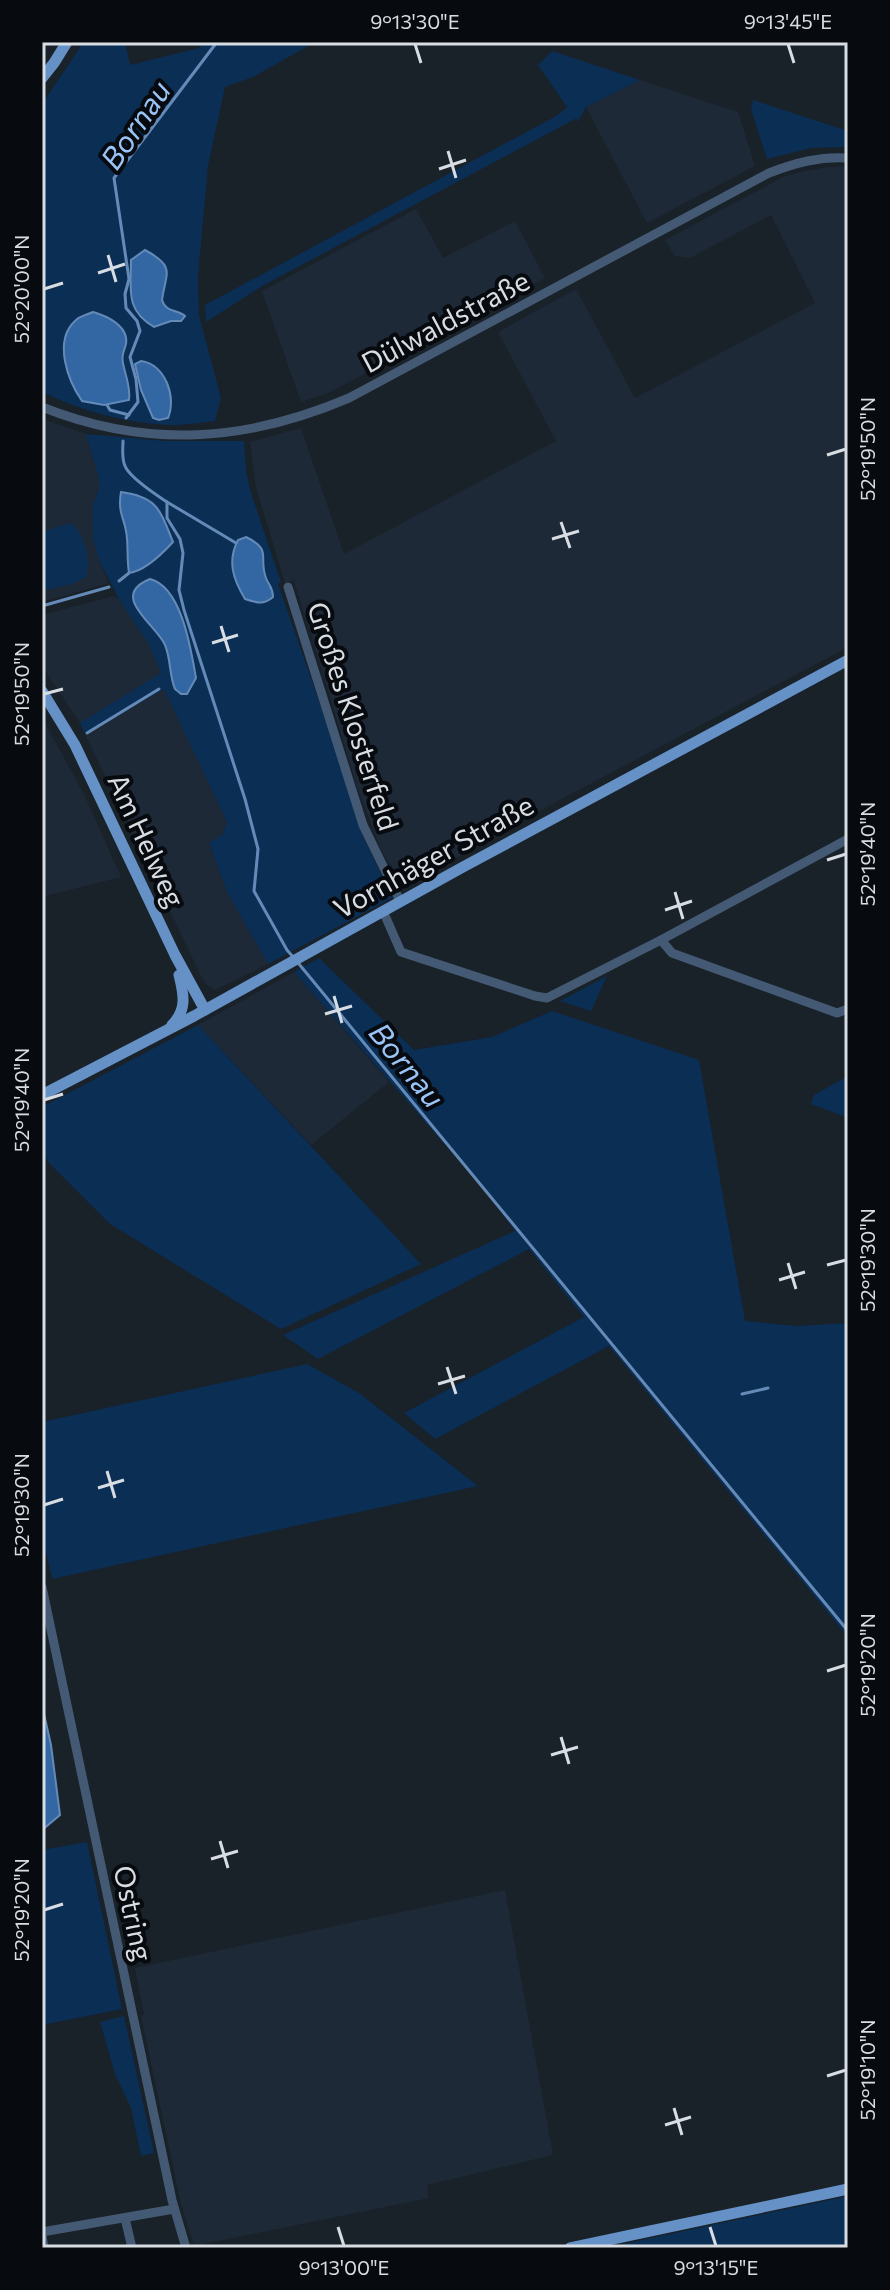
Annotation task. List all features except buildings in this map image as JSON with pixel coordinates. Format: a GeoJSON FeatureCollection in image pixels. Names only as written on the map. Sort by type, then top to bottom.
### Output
{"type":"FeatureCollection","features":[{"type":"Feature","properties":{"kind":"main road"},"geometry":{"type":"LineString","coordinates":[[42,78],[67,42]]}},
{"type":"Feature","properties":{"kind":"main road","name":"Vornhäger Straße"},"geometry":{"type":"LineString","coordinates":[[42,1095],[165,1032],[400,901],[848,660]]}},
{"type":"Feature","properties":{"kind":"main road","name":"Am Helweg"},"geometry":{"type":"LineString","coordinates":[[42,691],[75,745],[175,955],[205,1010]]}},
{"type":"Feature","properties":{"kind":"main road"},"geometry":{"type":"LineString","coordinates":[[165,1032],[178,1019],[185,999],[175,955]]}},
{"type":"Feature","properties":{"kind":"main road"},"geometry":{"type":"LineString","coordinates":[[570,2248],[848,2189]]}},
{"type":"Feature","properties":{"kind":"street","name":"Dülwaldstraße"},"geometry":{"type":"LineString","coordinates":[[42,407],[84,423],[160,435],[216,434],[285,422],[349,398],[769,173],[814,159],[848,158]]}},
{"type":"Feature","properties":{"kind":"street","name":"Großes Klosterfeld"},"geometry":{"type":"LineString","coordinates":[[288,587],[363,825],[400,901]]}},
{"type":"Feature","properties":{"kind":"street"},"geometry":{"type":"LineString","coordinates":[[383,911],[401,952],[547,998],[848,839]]}},
{"type":"Feature","properties":{"kind":"street"},"geometry":{"type":"LineString","coordinates":[[661,940],[672,953],[837,1013],[848,1009]]}},
{"type":"Feature","properties":{"kind":"street","name":"Ostring"},"geometry":{"type":"LineString","coordinates":[[42,1587],[174,2209],[186,2248]]}},
{"type":"Feature","properties":{"kind":"street"},"geometry":{"type":"LineString","coordinates":[[44,2248],[42,2233],[174,2209]]}},
{"type":"Feature","properties":{"kind":"street"},"geometry":{"type":"LineString","coordinates":[[125,2218],[132,2248]]}},
{"type":"Feature","properties":{"kind":"shaded area"},"geometry":{"type":"Polygon","coordinates":[[[81,42],[125,42],[130,65],[199,48],[202,42],[309,42],[310,45],[253,77],[225,87],[208,166],[198,276],[199,315],[221,398],[215,421],[170,425],[137,422],[72,405],[42,392],[42,104],[81,42]]]}},
{"type":"Feature","properties":{"kind":"shaded area"},"geometry":{"type":"Polygon","coordinates":[[[552,51],[640,80],[586,107],[577,123],[577,118],[264,285],[206,322],[205,305],[558,115],[567,107],[538,65],[552,51]]]}},
{"type":"Feature","properties":{"kind":"shaded area"},"geometry":{"type":"Polygon","coordinates":[[[640,80],[738,112],[755,166],[647,223],[586,107],[640,80]]]}},
{"type":"Feature","properties":{"kind":"shaded area"},"geometry":{"type":"Polygon","coordinates":[[[753,100],[848,131],[848,147],[811,148],[767,159],[751,109],[753,100]]]}},
{"type":"Feature","properties":{"kind":"shaded area"},"geometry":{"type":"Polygon","coordinates":[[[848,166],[848,647],[411,883],[400,881],[381,850],[356,784],[295,580],[285,583],[256,488],[250,442],[301,428],[344,554],[556,441],[498,332],[576,289],[635,398],[815,303],[771,215],[690,258],[675,256],[665,240],[783,177],[804,171],[848,166]]]}},
{"type":"Feature","properties":{"kind":"shaded area"},"geometry":{"type":"Polygon","coordinates":[[[416,209],[443,258],[515,221],[545,278],[328,393],[301,402],[262,291],[416,209]]]}},
{"type":"Feature","properties":{"kind":"shaded area"},"geometry":{"type":"Polygon","coordinates":[[[145,250],[165,266],[167,276],[162,300],[169,309],[185,316],[181,321],[154,327],[138,314],[132,298],[131,260],[145,250]]]}},
{"type":"Feature","properties":{"kind":"shaded area"},"geometry":{"type":"Polygon","coordinates":[[[93,312],[110,319],[124,332],[126,344],[122,360],[129,386],[129,400],[104,405],[82,401],[72,383],[65,361],[65,339],[68,329],[77,319],[93,312]]]}},
{"type":"Feature","properties":{"kind":"shaded area"},"geometry":{"type":"Polygon","coordinates":[[[141,361],[157,368],[167,383],[171,401],[168,418],[153,418],[141,390],[135,364],[141,361]]]}},
{"type":"Feature","properties":{"kind":"shaded area"},"geometry":{"type":"Polygon","coordinates":[[[42,419],[86,434],[99,478],[93,504],[99,560],[109,583],[42,602],[42,419]]]}},
{"type":"Feature","properties":{"kind":"shaded area"},"geometry":{"type":"Polygon","coordinates":[[[86,434],[165,441],[244,441],[251,493],[281,582],[278,584],[362,833],[392,898],[268,964],[228,894],[209,843],[223,834],[227,822],[164,689],[85,734],[80,723],[161,673],[150,646],[119,599],[99,560],[93,538],[93,504],[99,489],[99,478],[86,434]]]}},
{"type":"Feature","properties":{"kind":"shaded area"},"geometry":{"type":"Polygon","coordinates":[[[121,492],[143,497],[156,507],[173,542],[147,565],[129,573],[126,532],[120,506],[121,492]]]}},
{"type":"Feature","properties":{"kind":"shaded area"},"geometry":{"type":"Polygon","coordinates":[[[70,523],[86,547],[86,577],[42,591],[42,532],[70,523]]]}},
{"type":"Feature","properties":{"kind":"shaded area"},"geometry":{"type":"Polygon","coordinates":[[[246,537],[262,550],[264,571],[272,589],[273,597],[270,600],[257,602],[245,599],[237,584],[233,555],[238,540],[246,537]]]}},
{"type":"Feature","properties":{"kind":"shaded area"},"geometry":{"type":"Polygon","coordinates":[[[150,579],[161,584],[170,594],[183,621],[196,678],[187,694],[175,689],[165,645],[134,602],[133,594],[138,586],[150,579]]]}},
{"type":"Feature","properties":{"kind":"shaded area"},"geometry":{"type":"Polygon","coordinates":[[[114,596],[150,645],[162,673],[80,723],[42,666],[42,615],[114,596]]]}},
{"type":"Feature","properties":{"kind":"shaded area"},"geometry":{"type":"Polygon","coordinates":[[[164,688],[227,822],[223,834],[209,843],[228,894],[268,964],[215,990],[206,984],[200,974],[85,734],[164,688]]]}},
{"type":"Feature","properties":{"kind":"shaded area"},"geometry":{"type":"Polygon","coordinates":[[[42,718],[84,794],[121,877],[42,897],[42,718]]]}},
{"type":"Feature","properties":{"kind":"shaded area"},"geometry":{"type":"Polygon","coordinates":[[[319,958],[414,1050],[492,1037],[552,1011],[699,1060],[745,1321],[797,1326],[848,1323],[848,1637],[609,1346],[435,1439],[404,1413],[584,1317],[529,1249],[318,1359],[283,1335],[515,1231],[485,1190],[294,972],[319,958]]]}},
{"type":"Feature","properties":{"kind":"shaded area"},"geometry":{"type":"Polygon","coordinates":[[[294,972],[389,1082],[311,1145],[198,1025],[294,972]]]}},
{"type":"Feature","properties":{"kind":"shaded area"},"geometry":{"type":"Polygon","coordinates":[[[607,976],[591,1011],[560,1001],[607,976]]]}},
{"type":"Feature","properties":{"kind":"shaded area"},"geometry":{"type":"Polygon","coordinates":[[[198,1025],[421,1264],[281,1329],[110,1224],[50,1164],[42,1153],[42,1107],[198,1025]]]}},
{"type":"Feature","properties":{"kind":"shaded area"},"geometry":{"type":"Polygon","coordinates":[[[848,1076],[848,1118],[811,1104],[814,1095],[848,1076]]]}},
{"type":"Feature","properties":{"kind":"shaded area"},"geometry":{"type":"Polygon","coordinates":[[[307,1364],[359,1393],[478,1486],[52,1579],[42,1535],[42,1422],[307,1364]]]}},
{"type":"Feature","properties":{"kind":"shaded area"},"geometry":{"type":"Polygon","coordinates":[[[42,1705],[51,1745],[60,1815],[42,1830],[42,1705]]]}},
{"type":"Feature","properties":{"kind":"shaded area"},"geometry":{"type":"Polygon","coordinates":[[[87,1842],[122,2009],[42,2025],[42,1850],[87,1842]]]}},
{"type":"Feature","properties":{"kind":"shaded area"},"geometry":{"type":"Polygon","coordinates":[[[505,1890],[553,2155],[427,2185],[429,2198],[194,2246],[181,2204],[141,2016],[144,2014],[135,1968],[505,1890]]]}},
{"type":"Feature","properties":{"kind":"shaded area"},"geometry":{"type":"Polygon","coordinates":[[[124,2016],[154,2153],[141,2156],[131,2108],[115,2074],[100,2022],[124,2016]]]}},
{"type":"Feature","properties":{"kind":"shaded area"},"geometry":{"type":"Polygon","coordinates":[[[848,2196],[848,2248],[604,2248],[848,2196]]]}},
{"type":"Feature","properties":{"kind":"waterway","name":"Bornau"},"geometry":{"type":"LineString","coordinates":[[126,418],[138,402],[130,357],[140,331],[137,321],[126,308],[125,294],[129,279],[114,178],[217,42]]}},
{"type":"Feature","properties":{"kind":"waterway"},"geometry":{"type":"LineString","coordinates":[[107,405],[110,410],[129,415]]}},
{"type":"Feature","properties":{"kind":"waterway","name":"Bornau"},"geometry":{"type":"LineString","coordinates":[[123,441],[126,468],[139,482],[167,502],[167,518],[180,539],[183,553],[179,590],[184,610],[258,849],[254,891],[294,958]]}},
{"type":"Feature","properties":{"kind":"waterway"},"geometry":{"type":"LineString","coordinates":[[167,502],[236,543]]}},
{"type":"Feature","properties":{"kind":"waterway"},"geometry":{"type":"LineString","coordinates":[[119,581],[129,573]]}},
{"type":"Feature","properties":{"kind":"waterway"},"geometry":{"type":"LineString","coordinates":[[42,606],[109,587]]}},
{"type":"Feature","properties":{"kind":"waterway"},"geometry":{"type":"LineString","coordinates":[[87,733],[159,689]]}},
{"type":"Feature","properties":{"kind":"waterway","name":"Bornau"},"geometry":{"type":"LineString","coordinates":[[299,964],[848,1631]]}},
{"type":"Feature","properties":{"kind":"waterway"},"geometry":{"type":"LineString","coordinates":[[742,1394],[768,1388]]}}]}
